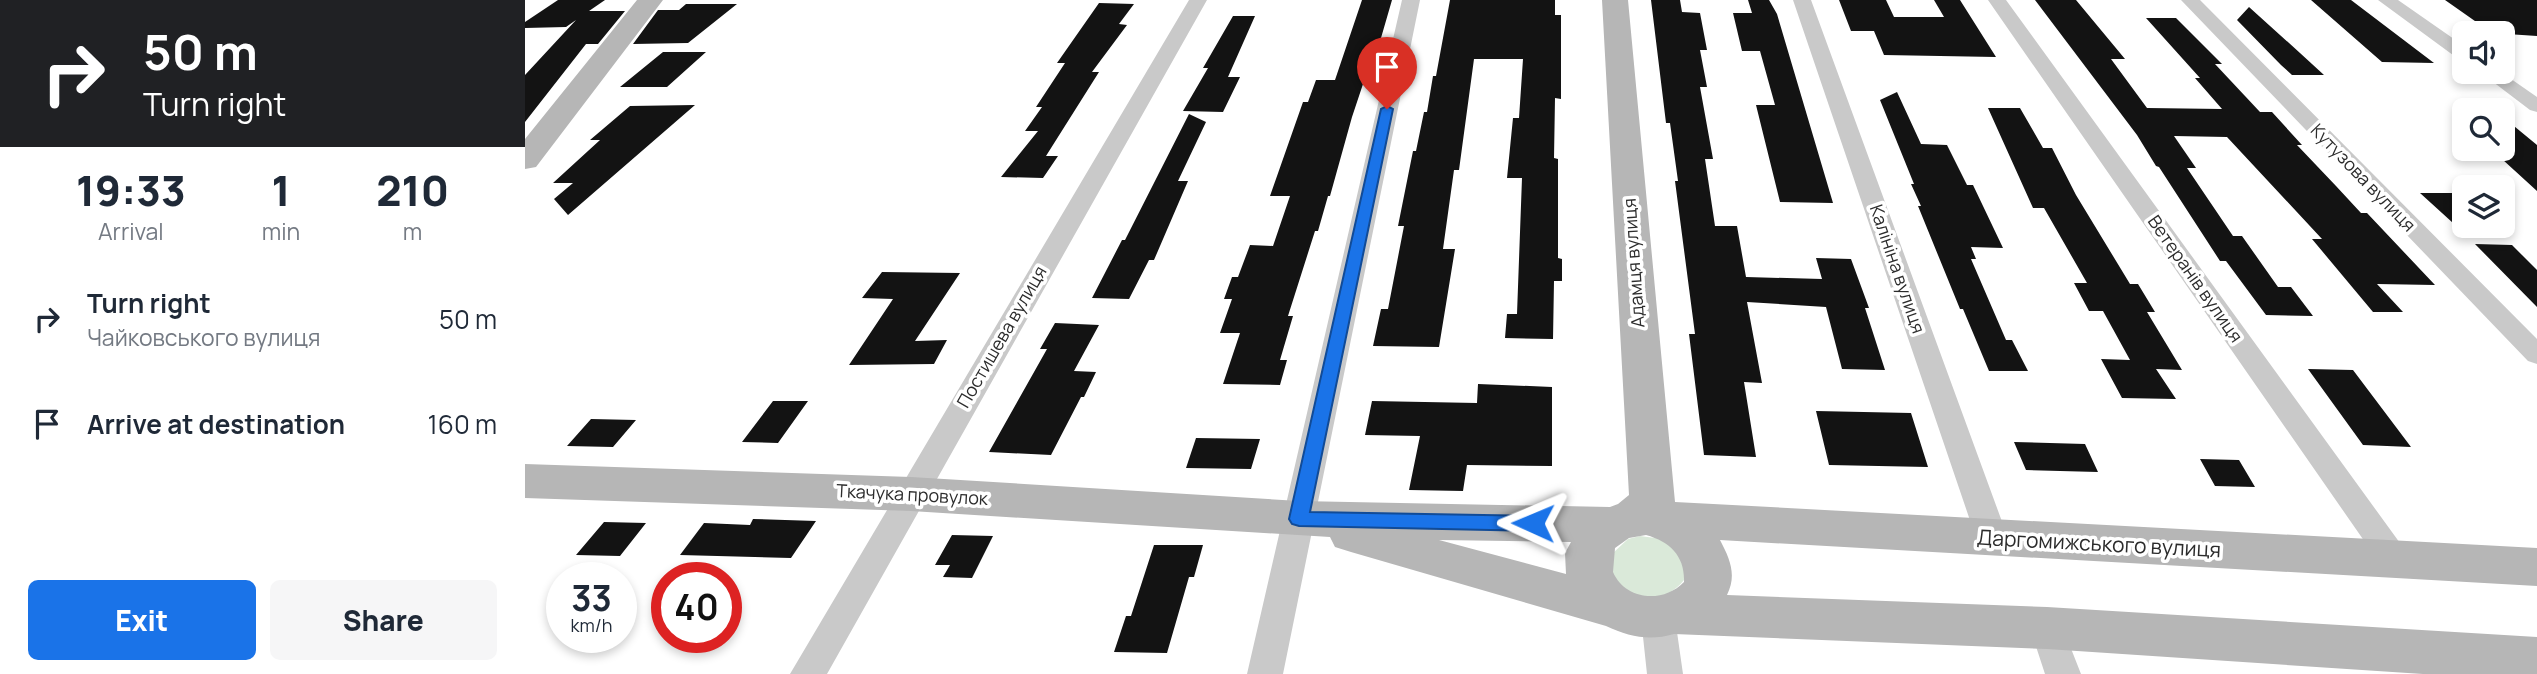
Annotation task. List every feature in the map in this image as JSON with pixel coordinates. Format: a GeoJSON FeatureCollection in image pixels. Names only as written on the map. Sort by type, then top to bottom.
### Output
{"type":"FeatureCollection","features":[{"type":"Feature","properties":{"kind":"street"},"geometry":{"type":"LineString","coordinates":[[525,160],[650,0]]}},
{"type":"Feature","properties":{"kind":"street","name":"Постишева вулиця"},"geometry":{"type":"LineString","coordinates":[[808,674],[1198,0]]}},
{"type":"Feature","properties":{"kind":"street"},"geometry":{"type":"LineString","coordinates":[[1265,674],[1411,0]]}},
{"type":"Feature","properties":{"kind":"street","name":"Адамця вулиця"},"geometry":{"type":"LineString","coordinates":[[1615,0],[1652,502],[1635,521]]}},
{"type":"Feature","properties":{"kind":"street","name":"Калініна вулиця"},"geometry":{"type":"LineString","coordinates":[[1802,0],[1992,538]]}},
{"type":"Feature","properties":{"kind":"street","name":"Ветеранів вулиця"},"geometry":{"type":"LineString","coordinates":[[1997,0],[2394,559]]}},
{"type":"Feature","properties":{"kind":"street","name":"Кутузова вулиця"},"geometry":{"type":"LineString","coordinates":[[2190,0],[2537,355]]}},
{"type":"Feature","properties":{"kind":"street"},"geometry":{"type":"LineString","coordinates":[[2387,0],[2452,46]]}},
{"type":"Feature","properties":{"kind":"street"},"geometry":{"type":"LineString","coordinates":[[2506,84],[2537,106]]}},
{"type":"Feature","properties":{"kind":"street","name":"Ткачука провулок"},"geometry":{"type":"LineString","coordinates":[[525,481],[911,494],[1299,519]]}},
{"type":"Feature","properties":{"kind":"street"},"geometry":{"type":"LineString","coordinates":[[1299,519],[1649,613],[2047,628],[2442,663],[2537,659]]}},
{"type":"Feature","properties":{"kind":"street","name":"Даргомижського вулиця"},"geometry":{"type":"LineString","coordinates":[[1299,519],[1635,521],[2537,567]]}},
{"type":"Feature","properties":{"kind":"street"},"geometry":{"type":"LineString","coordinates":[[1635,521],[1692,536],[1703,548],[1709,564],[1709,579],[1703,594],[1691,606],[1649,613],[1599,596],[1589,581],[1586,565],[1589,549],[1598,535],[1635,521]]}},
{"type":"Feature","properties":{"kind":"street"},"geometry":{"type":"LineString","coordinates":[[1649,613],[1665,674]]}},
{"type":"Feature","properties":{"kind":"street"},"geometry":{"type":"LineString","coordinates":[[2047,628],[2063,674]]}},
{"type":"Feature","properties":{"kind":"green space"},"geometry":{"type":"Polygon","coordinates":[[[1640,536],[1663,539],[1685,561],[1684,580],[1672,591],[1651,598],[1635,596],[1612,575],[1612,554],[1628,539],[1640,536]]]}},
{"type":"Feature","properties":{"kind":"building"},"geometry":{"type":"Polygon","coordinates":[[[558,0],[605,0],[589,11],[625,11],[598,44],[586,44],[525,122],[525,75],[576,20],[566,27],[525,28],[525,22],[558,0]]]}},
{"type":"Feature","properties":{"kind":"building"},"geometry":{"type":"Polygon","coordinates":[[[1362,0],[1392,0],[1372,69],[1368,69],[1330,196],[1318,231],[1315,231],[1288,316],[1293,316],[1280,360],[1287,360],[1280,385],[1223,384],[1240,333],[1220,333],[1232,299],[1224,299],[1232,277],[1238,277],[1250,245],[1273,246],[1290,196],[1270,196],[1303,102],[1308,102],[1316,80],[1335,80],[1362,0]]]}},
{"type":"Feature","properties":{"kind":"building"},"geometry":{"type":"Polygon","coordinates":[[[1450,0],[1555,0],[1555,15],[1561,15],[1561,99],[1555,98],[1554,158],[1558,159],[1558,258],[1562,259],[1562,281],[1554,281],[1553,339],[1505,338],[1507,314],[1517,314],[1522,178],[1507,178],[1513,118],[1519,118],[1523,59],[1474,59],[1459,170],[1454,170],[1443,249],[1455,249],[1439,347],[1373,346],[1381,309],[1388,309],[1404,226],[1398,226],[1413,151],[1416,151],[1424,112],[1427,112],[1433,76],[1436,76],[1450,0]]]}},
{"type":"Feature","properties":{"kind":"building"},"geometry":{"type":"Polygon","coordinates":[[[1651,0],[1680,0],[1682,12],[1700,13],[1707,50],[1700,50],[1707,87],[1700,87],[1713,159],[1705,159],[1715,226],[1737,226],[1746,277],[1822,279],[1816,258],[1851,259],[1869,308],[1865,308],[1885,370],[1842,369],[1826,307],[1747,302],[1762,383],[1744,382],[1756,457],[1704,455],[1689,334],[1695,334],[1675,181],[1678,181],[1670,123],[1666,123],[1651,0]]]}},
{"type":"Feature","properties":{"kind":"building"},"geometry":{"type":"Polygon","coordinates":[[[1748,0],[1769,0],[1777,14],[1833,203],[1780,202],[1756,105],[1775,105],[1760,51],[1742,51],[1733,13],[1752,13],[1748,0]]]}},
{"type":"Feature","properties":{"kind":"building"},"geometry":{"type":"Polygon","coordinates":[[[1839,0],[1886,0],[1894,17],[1944,17],[1934,0],[1960,0],[1996,57],[1884,55],[1874,31],[1851,31],[1839,0]]]}},
{"type":"Feature","properties":{"kind":"building"},"geometry":{"type":"Polygon","coordinates":[[[2035,0],[2076,0],[2125,59],[2111,59],[2147,108],[2222,109],[2195,78],[2200,78],[2146,18],[2176,18],[2222,64],[2215,64],[2260,112],[2272,112],[2302,145],[2297,145],[2361,213],[2367,213],[2435,285],[2377,284],[2403,312],[2373,312],[2312,239],[2322,239],[2227,137],[2174,136],[2196,168],[2187,168],[2233,236],[2242,236],[2278,287],[2291,287],[2313,316],[2266,315],[2226,261],[2220,261],[2137,135],[2035,0]]]}},
{"type":"Feature","properties":{"kind":"building"},"geometry":{"type":"Polygon","coordinates":[[[2311,0],[2351,0],[2434,63],[2382,62],[2311,0]]]}},
{"type":"Feature","properties":{"kind":"building"},"geometry":{"type":"Polygon","coordinates":[[[2445,0],[2537,0],[2537,36],[2515,35],[2515,21],[2475,21],[2445,0]]]}},
{"type":"Feature","properties":{"kind":"building"},"geometry":{"type":"Polygon","coordinates":[[[1099,3],[1134,4],[1119,24],[1127,25],[1092,72],[1099,72],[1046,156],[1058,156],[1043,178],[1001,177],[1038,131],[1025,131],[1042,107],[1036,107],[1065,63],[1057,63],[1099,3]]]}},
{"type":"Feature","properties":{"kind":"building"},"geometry":{"type":"Polygon","coordinates":[[[686,4],[737,4],[688,43],[633,44],[658,10],[679,10],[686,4]]]}},
{"type":"Feature","properties":{"kind":"building"},"geometry":{"type":"Polygon","coordinates":[[[2249,7],[2324,75],[2292,75],[2237,20],[2249,7]]]}},
{"type":"Feature","properties":{"kind":"building"},"geometry":{"type":"Polygon","coordinates":[[[1233,16],[1255,16],[1228,77],[1240,77],[1223,112],[1183,111],[1208,68],[1203,68],[1233,16]]]}},
{"type":"Feature","properties":{"kind":"building"},"geometry":{"type":"Polygon","coordinates":[[[663,52],[706,52],[667,87],[620,87],[663,52]]]}},
{"type":"Feature","properties":{"kind":"building"},"geometry":{"type":"Polygon","coordinates":[[[1897,92],[1921,144],[1947,145],[1967,185],[1973,185],[2003,248],[1971,247],[1976,259],[1971,259],[2006,340],[2012,340],[2028,371],[1989,371],[1963,309],[1960,309],[1918,206],[1921,206],[1911,184],[1914,184],[1880,100],[1897,92]]]}},
{"type":"Feature","properties":{"kind":"building"},"geometry":{"type":"Polygon","coordinates":[[[695,105],[568,215],[554,199],[573,183],[553,183],[600,140],[590,140],[630,106],[695,105]]]}},
{"type":"Feature","properties":{"kind":"building"},"geometry":{"type":"Polygon","coordinates":[[[1988,108],[2020,108],[2043,148],[2052,148],[2076,195],[2130,284],[2138,284],[2155,312],[2147,312],[2182,370],[2156,369],[2176,399],[2122,398],[2101,359],[2130,360],[2103,311],[2089,311],[2074,283],[2087,283],[2044,208],[2033,208],[1988,108]]]}},
{"type":"Feature","properties":{"kind":"building"},"geometry":{"type":"Polygon","coordinates":[[[1189,114],[1206,122],[1178,181],[1188,181],[1154,260],[1149,260],[1129,299],[1092,298],[1122,240],[1125,240],[1189,114]]]}},
{"type":"Feature","properties":{"kind":"building"},"geometry":{"type":"Polygon","coordinates":[[[2515,127],[2537,145],[2537,191],[2504,161],[2515,161],[2515,127]]]}},
{"type":"Feature","properties":{"kind":"building"},"geometry":{"type":"Polygon","coordinates":[[[2420,193],[2452,193],[2452,222],[2420,193]]]}},
{"type":"Feature","properties":{"kind":"building"},"geometry":{"type":"Polygon","coordinates":[[[2475,244],[2512,245],[2537,270],[2537,307],[2475,244]]]}},
{"type":"Feature","properties":{"kind":"building"},"geometry":{"type":"Polygon","coordinates":[[[882,272],[960,273],[915,341],[947,340],[934,364],[849,365],[893,299],[862,298],[882,272]]]}},
{"type":"Feature","properties":{"kind":"building"},"geometry":{"type":"Polygon","coordinates":[[[1055,323],[1099,325],[1074,371],[1096,372],[1084,397],[1081,397],[1051,455],[989,452],[1047,349],[1040,349],[1055,323]]]}},
{"type":"Feature","properties":{"kind":"building"},"geometry":{"type":"Polygon","coordinates":[[[2308,369],[2353,370],[2411,447],[2363,445],[2308,369]]]}},
{"type":"Feature","properties":{"kind":"building"},"geometry":{"type":"Polygon","coordinates":[[[1478,384],[1552,387],[1552,466],[1467,465],[1463,491],[1409,490],[1420,436],[1365,435],[1372,401],[1477,403],[1478,384]]]}},
{"type":"Feature","properties":{"kind":"building"},"geometry":{"type":"Polygon","coordinates":[[[773,401],[808,401],[778,443],[742,442],[773,401]]]}},
{"type":"Feature","properties":{"kind":"building"},"geometry":{"type":"Polygon","coordinates":[[[1816,411],[1911,413],[1928,467],[1829,465],[1816,411]]]}},
{"type":"Feature","properties":{"kind":"building"},"geometry":{"type":"Polygon","coordinates":[[[591,419],[636,420],[613,447],[567,446],[591,419]]]}},
{"type":"Feature","properties":{"kind":"building"},"geometry":{"type":"Polygon","coordinates":[[[1196,438],[1260,439],[1251,469],[1186,468],[1196,438]]]}},
{"type":"Feature","properties":{"kind":"building"},"geometry":{"type":"Polygon","coordinates":[[[2014,442],[2085,444],[2098,472],[2026,470],[2014,442]]]}},
{"type":"Feature","properties":{"kind":"building"},"geometry":{"type":"Polygon","coordinates":[[[2200,459],[2239,460],[2255,487],[2215,486],[2200,459]]]}},
{"type":"Feature","properties":{"kind":"building"},"geometry":{"type":"Polygon","coordinates":[[[753,519],[816,521],[791,558],[680,555],[704,523],[750,525],[753,519]]]}},
{"type":"Feature","properties":{"kind":"building"},"geometry":{"type":"Polygon","coordinates":[[[604,522],[646,523],[620,556],[576,555],[604,522]]]}},
{"type":"Feature","properties":{"kind":"building"},"geometry":{"type":"Polygon","coordinates":[[[952,535],[993,536],[972,578],[943,577],[950,565],[935,565],[952,535]]]}},
{"type":"Feature","properties":{"kind":"building"},"geometry":{"type":"Polygon","coordinates":[[[1154,545],[1203,545],[1194,577],[1189,577],[1167,653],[1114,652],[1126,616],[1131,616],[1154,545]]]}},
{"type":"Feature","properties":{"kind":"route"},"geometry":{"type":"LineString","coordinates":[[1387,109],[1299,519],[1533,523]]}}]}
